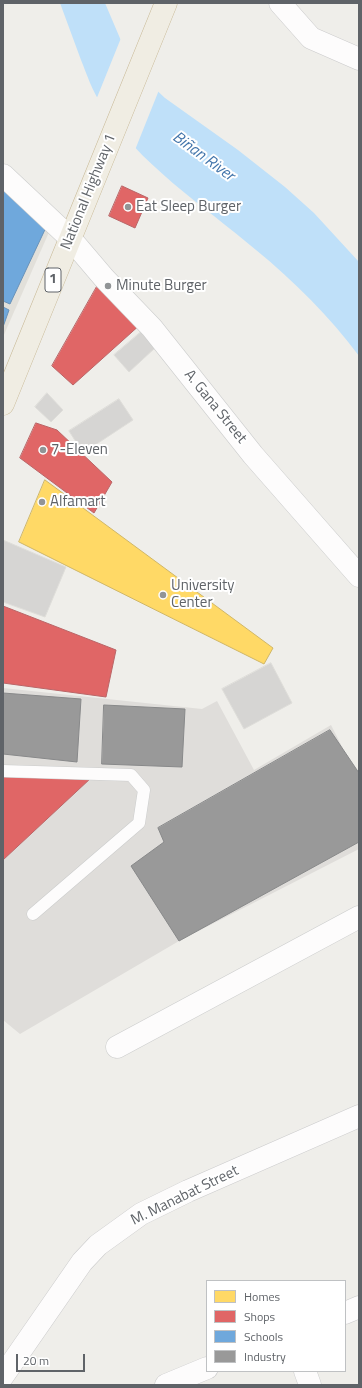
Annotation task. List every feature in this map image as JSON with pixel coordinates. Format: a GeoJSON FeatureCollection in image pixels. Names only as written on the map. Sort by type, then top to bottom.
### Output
{"type":"FeatureCollection","features":[{"type":"Feature","properties":{"kind":"highway","name":"National Highway 1"},"geometry":{"type":"LineString","coordinates":[[3,404],[162,12]]}},
{"type":"Feature","properties":{"kind":"street"},"geometry":{"type":"LineString","coordinates":[[280,3],[311,38],[359,59]]}},
{"type":"Feature","properties":{"kind":"street","name":"A. Gana Street"},"geometry":{"type":"LineString","coordinates":[[3,174],[70,238],[104,278],[152,328],[253,455],[359,576]]}},
{"type":"Feature","properties":{"kind":"street"},"geometry":{"type":"LineString","coordinates":[[117,1047],[359,917]]}},
{"type":"Feature","properties":{"kind":"street","name":"M. Manabat Street"},"geometry":{"type":"LineString","coordinates":[[3,1376],[82,1262],[98,1245],[141,1214],[188,1191],[359,1116]]}},
{"type":"Feature","properties":{"kind":"street"},"geometry":{"type":"LineString","coordinates":[[346,1313],[359,1307]]}},
{"type":"Feature","properties":{"kind":"street"},"geometry":{"type":"LineString","coordinates":[[166,1385],[206,1368]]}},
{"type":"Feature","properties":{"kind":"street"},"geometry":{"type":"LineString","coordinates":[[305,1372],[310,1385]]}},
{"type":"Feature","properties":{"kind":"lane"},"geometry":{"type":"LineString","coordinates":[[3,771],[131,776],[144,790],[139,823],[33,914]]}},
{"type":"Feature","properties":{"kind":"shaded area"},"geometry":{"type":"Polygon","coordinates":[[[3,175],[53,223],[3,337],[3,175]]]}},
{"type":"Feature","properties":{"kind":"shaded area"},"geometry":{"type":"Polygon","coordinates":[[[3,688],[202,709],[217,701],[254,770],[331,725],[359,780],[359,849],[179,941],[20,1034],[3,1020],[3,860],[91,778],[3,775],[3,688]]]}},
{"type":"Feature","properties":{"kind":"water","name":"Biñan River"},"geometry":{"type":"Polygon","coordinates":[[[60,3],[105,3],[125,50],[150,84],[165,98],[238,150],[285,187],[314,213],[359,262],[359,356],[324,313],[298,287],[235,233],[172,183],[116,126],[92,88],[60,3]]]}},
{"type":"Feature","properties":{"kind":"pier"},"geometry":{"type":"Polygon","coordinates":[[[121,38],[138,67],[159,90],[135,150],[111,122],[96,100],[121,38]]]}},
{"type":"Feature","properties":{"kind":"building: Homes","name":"University Center"},"geometry":{"type":"Polygon","coordinates":[[[45,480],[273,648],[264,664],[19,542],[45,480]]]}},
{"type":"Feature","properties":{"kind":"building: Shops","name":"Eat Sleep Burger"},"geometry":{"type":"Polygon","coordinates":[[[122,186],[148,198],[135,228],[109,216],[122,186]]]}},
{"type":"Feature","properties":{"kind":"building: Shops"},"geometry":{"type":"Polygon","coordinates":[[[99,283],[142,323],[73,385],[52,366],[99,283]]]}},
{"type":"Feature","properties":{"kind":"building: Shops"},"geometry":{"type":"Polygon","coordinates":[[[36,423],[57,430],[112,482],[94,513],[20,458],[36,423]]]}},
{"type":"Feature","properties":{"kind":"building: Shops"},"geometry":{"type":"Polygon","coordinates":[[[3,606],[116,650],[106,697],[3,683],[3,606]]]}},
{"type":"Feature","properties":{"kind":"building: Shops"},"geometry":{"type":"Polygon","coordinates":[[[3,775],[91,778],[3,860],[3,775]]]}},
{"type":"Feature","properties":{"kind":"building: Schools"},"geometry":{"type":"Polygon","coordinates":[[[3,178],[49,221],[10,304],[3,301],[3,178]]]}},
{"type":"Feature","properties":{"kind":"building: Schools"},"geometry":{"type":"Polygon","coordinates":[[[3,307],[9,310],[3,327],[3,307]]]}},
{"type":"Feature","properties":{"kind":"building: Industry"},"geometry":{"type":"Polygon","coordinates":[[[3,693],[81,699],[77,762],[3,754],[3,693]]]}},
{"type":"Feature","properties":{"kind":"building: Industry"},"geometry":{"type":"Polygon","coordinates":[[[104,705],[185,709],[182,767],[102,764],[104,705]]]}},
{"type":"Feature","properties":{"kind":"building: Industry"},"geometry":{"type":"Polygon","coordinates":[[[330,730],[359,773],[359,842],[179,941],[131,866],[164,842],[158,828],[330,730]]]}},
{"type":"Feature","properties":{"kind":"building: Other"},"geometry":{"type":"Polygon","coordinates":[[[141,332],[155,348],[129,372],[114,355],[141,332]]]}},
{"type":"Feature","properties":{"kind":"building: Other"},"geometry":{"type":"Polygon","coordinates":[[[47,393],[63,410],[51,422],[35,407],[47,393]]]}},
{"type":"Feature","properties":{"kind":"building: Other"},"geometry":{"type":"Polygon","coordinates":[[[119,399],[133,420],[83,453],[69,431],[119,399]]]}},
{"type":"Feature","properties":{"kind":"building: Other"},"geometry":{"type":"Polygon","coordinates":[[[3,540],[66,567],[45,617],[3,602],[3,540]]]}},
{"type":"Feature","properties":{"kind":"building: Other"},"geometry":{"type":"Polygon","coordinates":[[[271,663],[292,703],[244,729],[222,689],[271,663]]]}},
{"type":"Feature","properties":{"kind":"place","name":"Eat Sleep Burger"},"geometry":{"type":"Point","coordinates":[128,207]}},
{"type":"Feature","properties":{"kind":"place","name":"Minute Burger"},"geometry":{"type":"Point","coordinates":[108,286]}},
{"type":"Feature","properties":{"kind":"place","name":"7-Eleven"},"geometry":{"type":"Point","coordinates":[43,450]}},
{"type":"Feature","properties":{"kind":"place","name":"Alfamart"},"geometry":{"type":"Point","coordinates":[42,502]}},
{"type":"Feature","properties":{"kind":"place","name":"University Center"},"geometry":{"type":"Point","coordinates":[163,595]}}]}
